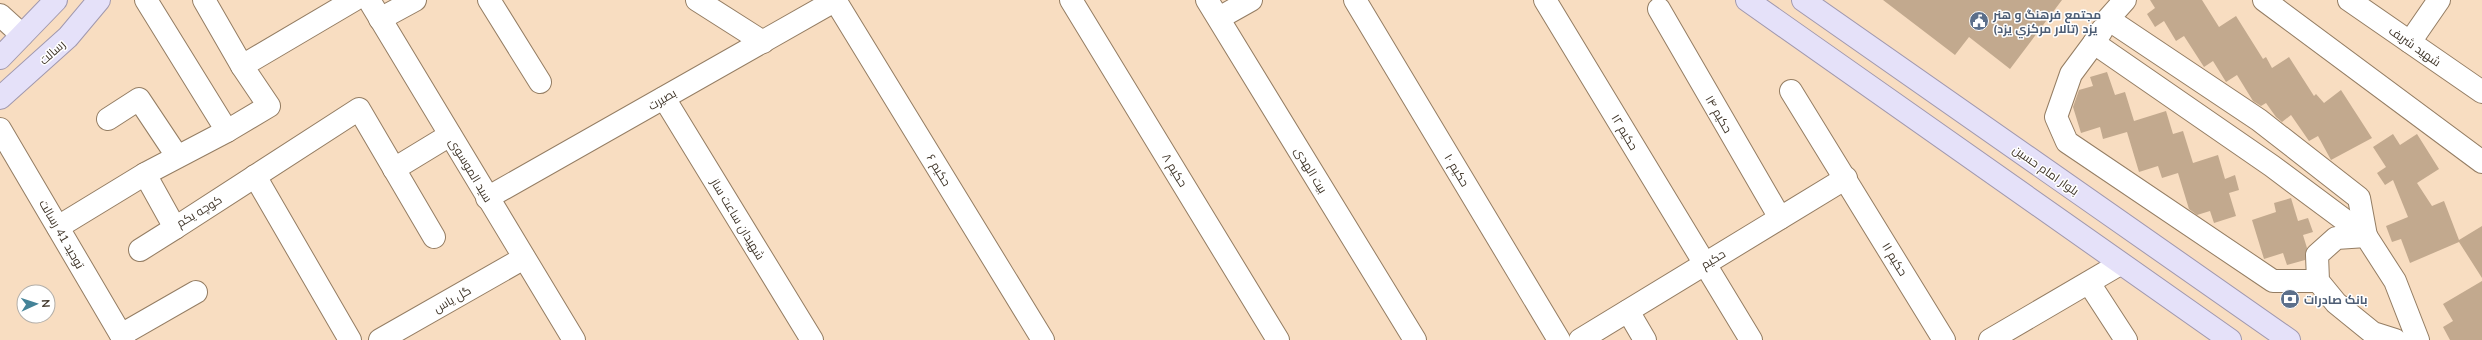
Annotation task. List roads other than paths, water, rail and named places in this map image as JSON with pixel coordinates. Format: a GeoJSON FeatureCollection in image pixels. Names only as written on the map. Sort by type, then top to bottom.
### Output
{"type":"FeatureCollection","features":[{"type":"Feature","properties":{"kind":"main road"},"geometry":{"type":"LineString","coordinates":[[0,58],[56,0]]}},
{"type":"Feature","properties":{"kind":"main road","name":"رسالت"},"geometry":{"type":"LineString","coordinates":[[0,98],[68,37],[99,0]]}},
{"type":"Feature","properties":{"kind":"main road"},"geometry":{"type":"LineString","coordinates":[[1747,0],[2230,340]]}},
{"type":"Feature","properties":{"kind":"main road","name":"بلوار امام حسین"},"geometry":{"type":"LineString","coordinates":[[1803,0],[2288,340]]}},
{"type":"Feature","properties":{"kind":"main road"},"geometry":{"type":"LineString","coordinates":[[2120,264],[2139,235]]}},
{"type":"Feature","properties":{"kind":"street"},"geometry":{"type":"LineString","coordinates":[[146,0],[227,131]]}},
{"type":"Feature","properties":{"kind":"street"},"geometry":{"type":"LineString","coordinates":[[58,227],[145,174],[227,131],[269,106],[242,66],[204,0]]}},
{"type":"Feature","properties":{"kind":"street"},"geometry":{"type":"LineString","coordinates":[[242,66],[354,0]]}},
{"type":"Feature","properties":{"kind":"street","name":"سید الموسوی"},"geometry":{"type":"LineString","coordinates":[[369,0],[574,340]]}},
{"type":"Feature","properties":{"kind":"street"},"geometry":{"type":"LineString","coordinates":[[380,20],[415,0]]}},
{"type":"Feature","properties":{"kind":"street"},"geometry":{"type":"LineString","coordinates":[[489,0],[540,82]]}},
{"type":"Feature","properties":{"kind":"street"},"geometry":{"type":"LineString","coordinates":[[697,0],[763,42]]}},
{"type":"Feature","properties":{"kind":"street","name":"بصیرت"},"geometry":{"type":"LineString","coordinates":[[487,198],[836,0]]}},
{"type":"Feature","properties":{"kind":"street","name":"حکیم ۶"},"geometry":{"type":"LineString","coordinates":[[836,0],[1043,340]]}},
{"type":"Feature","properties":{"kind":"street","name":"حکیم ۸"},"geometry":{"type":"LineString","coordinates":[[1071,0],[1278,340]]}},
{"type":"Feature","properties":{"kind":"street","name":"بیت الهدی"},"geometry":{"type":"LineString","coordinates":[[1207,0],[1414,340]]}},
{"type":"Feature","properties":{"kind":"street"},"geometry":{"type":"LineString","coordinates":[[1218,18],[1251,0]]}},
{"type":"Feature","properties":{"kind":"street","name":"حکیم ۱۰"},"geometry":{"type":"LineString","coordinates":[[1355,0],[1559,340]]}},
{"type":"Feature","properties":{"kind":"street","name":"حکیم ۱۲"},"geometry":{"type":"LineString","coordinates":[[1545,0],[1706,263],[1751,340]]}},
{"type":"Feature","properties":{"kind":"street"},"geometry":{"type":"LineString","coordinates":[[2125,0],[2108,19],[2094,43],[2071,74],[2056,117],[2067,142],[2273,281],[2318,281]]}},
{"type":"Feature","properties":{"kind":"street"},"geometry":{"type":"LineString","coordinates":[[2264,0],[2482,162]]}},
{"type":"Feature","properties":{"kind":"street","name":"شهید شریف"},"geometry":{"type":"LineString","coordinates":[[2349,0],[2482,92]]}},
{"type":"Feature","properties":{"kind":"street"},"geometry":{"type":"LineString","coordinates":[[2410,42],[2439,0]]}},
{"type":"Feature","properties":{"kind":"street","name":"حکیم ۱۴"},"geometry":{"type":"LineString","coordinates":[[1659,9],[1780,218]]}},
{"type":"Feature","properties":{"kind":"street"},"geometry":{"type":"LineString","coordinates":[[0,15],[22,35]]}},
{"type":"Feature","properties":{"kind":"street"},"geometry":{"type":"LineString","coordinates":[[2108,19],[2259,120],[2359,198],[2366,236]]}},
{"type":"Feature","properties":{"kind":"street"},"geometry":{"type":"LineString","coordinates":[[2094,43],[2272,166],[2366,236],[2395,281],[2418,340]]}},
{"type":"Feature","properties":{"kind":"street","name":"حکیم ۱۱"},"geometry":{"type":"LineString","coordinates":[[1791,91],[1846,178],[1944,340]]}},
{"type":"Feature","properties":{"kind":"street","name":"شهیدان ساعت ساز"},"geometry":{"type":"LineString","coordinates":[[664,98],[812,340]]}},
{"type":"Feature","properties":{"kind":"street"},"geometry":{"type":"LineString","coordinates":[[108,119],[139,99],[177,156]]}},
{"type":"Feature","properties":{"kind":"street","name":"کوچه یکم"},"geometry":{"type":"LineString","coordinates":[[145,174],[175,228],[359,109],[394,169]]}},
{"type":"Feature","properties":{"kind":"street","name":"توحید 41 رسالت"},"geometry":{"type":"LineString","coordinates":[[0,129],[123,337]]}},
{"type":"Feature","properties":{"kind":"street"},"geometry":{"type":"LineString","coordinates":[[434,237],[394,169],[450,136]]}},
{"type":"Feature","properties":{"kind":"street"},"geometry":{"type":"LineString","coordinates":[[2272,166],[2288,143]]}},
{"type":"Feature","properties":{"kind":"street"},"geometry":{"type":"LineString","coordinates":[[255,176],[350,340]]}},
{"type":"Feature","properties":{"kind":"street","name":"حکیم"},"geometry":{"type":"LineString","coordinates":[[1580,340],[1846,178]]}},
{"type":"Feature","properties":{"kind":"street"},"geometry":{"type":"LineString","coordinates":[[140,250],[175,228]]}},
{"type":"Feature","properties":{"kind":"street"},"geometry":{"type":"LineString","coordinates":[[2366,236],[2336,238],[2317,255],[2318,281],[2336,303],[2373,332],[2395,340]]}},
{"type":"Feature","properties":{"kind":"street","name":"گل یاس"},"geometry":{"type":"LineString","coordinates":[[380,340],[404,334],[524,258]]}},
{"type":"Feature","properties":{"kind":"street"},"geometry":{"type":"LineString","coordinates":[[1990,340],[2120,264]]}},
{"type":"Feature","properties":{"kind":"street"},"geometry":{"type":"LineString","coordinates":[[2089,283],[2126,340]]}},
{"type":"Feature","properties":{"kind":"street"},"geometry":{"type":"LineString","coordinates":[[123,337],[196,292]]}},
{"type":"Feature","properties":{"kind":"street"},"geometry":{"type":"LineString","coordinates":[[1628,311],[1645,340]]}},
{"type":"Feature","properties":{"kind":"place","name":"مجتمع فرهنگ و هنر یزد (تالار مركزي یزد)"},"geometry":{"type":"Point","coordinates":[1979,21]}},
{"type":"Feature","properties":{"kind":"place","name":"بانک صادرات"},"geometry":{"type":"Point","coordinates":[2290,299]}}]}
